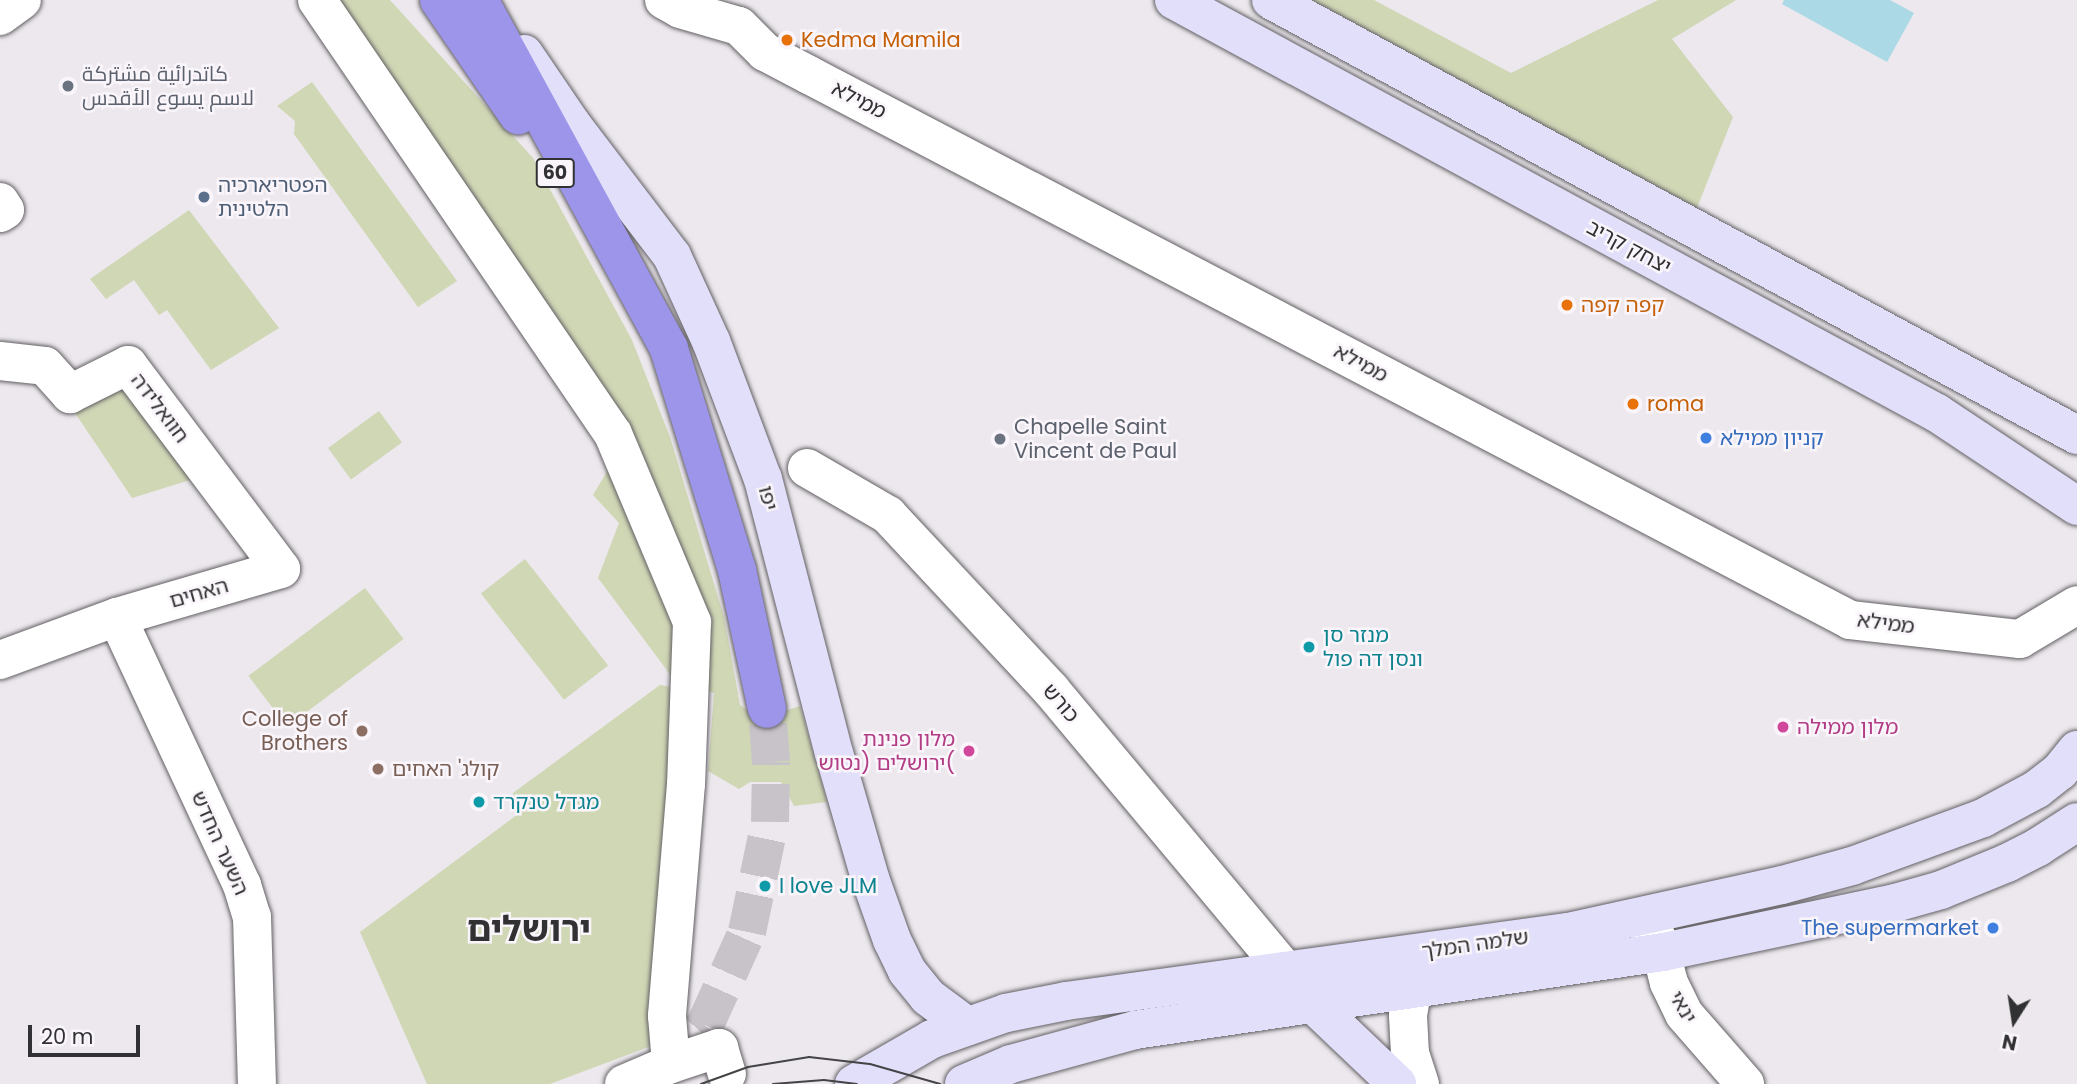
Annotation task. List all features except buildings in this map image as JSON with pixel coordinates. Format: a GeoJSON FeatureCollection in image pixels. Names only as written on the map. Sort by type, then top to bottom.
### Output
{"type":"FeatureCollection","features":[{"type":"Feature","properties":{"kind":"highway","name":"60"},"geometry":{"type":"LineString","coordinates":[[439,0],[544,152],[581,221],[669,349]]}},
{"type":"Feature","properties":{"kind":"highway","name":"60"},"geometry":{"type":"LineString","coordinates":[[479,0],[669,349],[737,570],[767,709]]}},
{"type":"Feature","properties":{"kind":"street"},"geometry":{"type":"LineString","coordinates":[[0,16],[22,0]]}},
{"type":"Feature","properties":{"kind":"street"},"geometry":{"type":"LineString","coordinates":[[317,0],[613,434],[692,622],[686,785],[667,1016],[671,1064]]}},
{"type":"Feature","properties":{"kind":"street","name":"יפו"},"geometry":{"type":"LineString","coordinates":[[488,0],[573,126],[672,256],[726,373],[763,479],[834,753],[870,878],[892,940],[907,971],[928,997],[967,1026]]}},
{"type":"Feature","properties":{"kind":"street","name":"ממילא"},"geometry":{"type":"LineString","coordinates":[[664,0],[680,9],[740,26],[765,51],[798,69],[1850,620],[2020,639],[2077,605]]}},
{"type":"Feature","properties":{"kind":"street","name":"יצחק קריב"},"geometry":{"type":"LineString","coordinates":[[1174,0],[1937,413],[2065,498]]}},
{"type":"Feature","properties":{"kind":"street"},"geometry":{"type":"LineString","coordinates":[[1272,0],[2077,435]]}},
{"type":"Feature","properties":{"kind":"street"},"geometry":{"type":"LineString","coordinates":[[0,202],[5,210],[0,213]]}},
{"type":"Feature","properties":{"kind":"street","name":"חוואלידה"},"geometry":{"type":"LineString","coordinates":[[0,361],[45,366],[70,394],[128,365],[281,569]]}},
{"type":"Feature","properties":{"kind":"street","name":"כורש"},"geometry":{"type":"LineString","coordinates":[[807,468],[888,515],[1051,690],[1286,971]]}},
{"type":"Feature","properties":{"kind":"street"},"geometry":{"type":"LineString","coordinates":[[2065,498],[2077,530]]}},
{"type":"Feature","properties":{"kind":"street","name":"האחים"},"geometry":{"type":"LineString","coordinates":[[0,660],[117,617],[281,569]]}},
{"type":"Feature","properties":{"kind":"street","name":"השער החדש"},"geometry":{"type":"LineString","coordinates":[[117,617],[242,885],[252,917],[257,1084]]}},
{"type":"Feature","properties":{"kind":"street","name":"שלמה המלך"},"geometry":{"type":"LineString","coordinates":[[854,1084],[915,1048],[1006,1013],[1066,1001],[1643,918],[1782,885],[1924,841],[1983,818],[2037,789],[2060,771],[2077,750]]}},
{"type":"Feature","properties":{"kind":"street","name":"שלמה המלך"},"geometry":{"type":"LineString","coordinates":[[964,1084],[1011,1064],[1135,1030],[1663,952],[1895,903],[1941,890],[2038,847],[2077,822]]}},
{"type":"Feature","properties":{"kind":"street","name":"ינאי"},"geometry":{"type":"LineString","coordinates":[[1643,918],[1653,930],[1663,952],[1669,983],[1684,1014],[1745,1084]]}},
{"type":"Feature","properties":{"kind":"street"},"geometry":{"type":"LineString","coordinates":[[1420,1084],[1410,1054],[1408,1029],[1413,988],[1438,949]]}},
{"type":"Feature","properties":{"kind":"street"},"geometry":{"type":"LineString","coordinates":[[1311,1002],[1397,1084]]}},
{"type":"Feature","properties":{"kind":"street"},"geometry":{"type":"LineString","coordinates":[[624,1084],[719,1048],[727,1074]]}},
{"type":"Feature","properties":{"kind":"green space"},"geometry":{"type":"Polygon","coordinates":[[[329,0],[390,0],[533,158],[632,340],[670,437],[724,617],[740,705],[759,719],[800,706],[827,802],[794,806],[781,782],[750,782],[739,789],[708,771],[714,693],[675,681],[598,578],[619,523],[593,495],[612,463],[329,0]]]}},
{"type":"Feature","properties":{"kind":"green space"},"geometry":{"type":"Polygon","coordinates":[[[1301,0],[1374,0],[1511,73],[1658,0],[1736,0],[1672,39],[1733,117],[1693,218],[1301,0]]]}},
{"type":"Feature","properties":{"kind":"green space"},"geometry":{"type":"Polygon","coordinates":[[[312,82],[457,281],[418,307],[294,134],[295,121],[277,106],[312,82]]]}},
{"type":"Feature","properties":{"kind":"green space"},"geometry":{"type":"Polygon","coordinates":[[[189,210],[279,328],[211,370],[167,310],[159,315],[134,280],[106,299],[90,279],[189,210]]]}},
{"type":"Feature","properties":{"kind":"green space"},"geometry":{"type":"Polygon","coordinates":[[[126,373],[203,476],[132,498],[69,404],[126,373]]]}},
{"type":"Feature","properties":{"kind":"green space"},"geometry":{"type":"Polygon","coordinates":[[[379,411],[402,443],[351,480],[328,448],[379,411]]]}},
{"type":"Feature","properties":{"kind":"green space"},"geometry":{"type":"Polygon","coordinates":[[[525,559],[608,665],[564,700],[481,593],[525,559]]]}},
{"type":"Feature","properties":{"kind":"green space"},"geometry":{"type":"Polygon","coordinates":[[[365,588],[404,639],[287,727],[248,676],[365,588]]]}},
{"type":"Feature","properties":{"kind":"green space"},"geometry":{"type":"Polygon","coordinates":[[[660,685],[682,689],[659,1043],[550,1084],[427,1084],[360,932],[518,814],[513,793],[660,685]]]}},
{"type":"Feature","properties":{"kind":"water"},"geometry":{"type":"Polygon","coordinates":[[[1784,0],[1890,0],[1914,13],[1887,62],[1782,4],[1784,0]]]}},
{"type":"Feature","properties":{"kind":"tunnel"},"geometry":{"type":"LineString","coordinates":[[661,1073],[705,1025],[747,932],[770,822],[771,762],[767,709]]}},
{"type":"Feature","properties":{"kind":"tram line"},"geometry":{"type":"LineString","coordinates":[[701,1084],[748,1067],[809,1057],[870,1064],[940,1084]]}},
{"type":"Feature","properties":{"kind":"tram line"},"geometry":{"type":"LineString","coordinates":[[773,1084],[824,1080],[857,1084]]}},
{"type":"Feature","properties":{"kind":"place","name":"Kedma Mamila"},"geometry":{"type":"Point","coordinates":[787,40]}},
{"type":"Feature","properties":{"kind":"place","name":"كاتدرائية مشتركة لاسم يسوع الأقدس"},"geometry":{"type":"Point","coordinates":[68,86]}},
{"type":"Feature","properties":{"kind":"place","name":"הפטריארכיה הלטינית"},"geometry":{"type":"Point","coordinates":[204,197]}},
{"type":"Feature","properties":{"kind":"place","name":"קפה קפה"},"geometry":{"type":"Point","coordinates":[1567,305]}},
{"type":"Feature","properties":{"kind":"place","name":"roma"},"geometry":{"type":"Point","coordinates":[1633,404]}},
{"type":"Feature","properties":{"kind":"place","name":"קניון ממילא"},"geometry":{"type":"Point","coordinates":[1706,438]}},
{"type":"Feature","properties":{"kind":"place","name":"Chapelle Saint Vincent de Paul"},"geometry":{"type":"Point","coordinates":[1000,439]}},
{"type":"Feature","properties":{"kind":"place","name":"מנזר סן ונסן דה פול"},"geometry":{"type":"Point","coordinates":[1309,647]}},
{"type":"Feature","properties":{"kind":"place","name":"מלון ממילה"},"geometry":{"type":"Point","coordinates":[1783,727]}},
{"type":"Feature","properties":{"kind":"place","name":"College of Brothers"},"geometry":{"type":"Point","coordinates":[362,731]}},
{"type":"Feature","properties":{"kind":"place","name":"מלון פנינת ירושלים (נטוש("},"geometry":{"type":"Point","coordinates":[969,751]}},
{"type":"Feature","properties":{"kind":"place","name":"קולג' האחים"},"geometry":{"type":"Point","coordinates":[378,769]}},
{"type":"Feature","properties":{"kind":"place","name":"מגדל טנקרד"},"geometry":{"type":"Point","coordinates":[479,802]}},
{"type":"Feature","properties":{"kind":"place","name":"I love JLM"},"geometry":{"type":"Point","coordinates":[765,886]}},
{"type":"Feature","properties":{"kind":"place","name":"The supermarket"},"geometry":{"type":"Point","coordinates":[1993,928]}},
{"type":"Feature","properties":{"kind":"district","name":"ירושלים"},"geometry":{"type":"Point","coordinates":[529,929]}}]}
